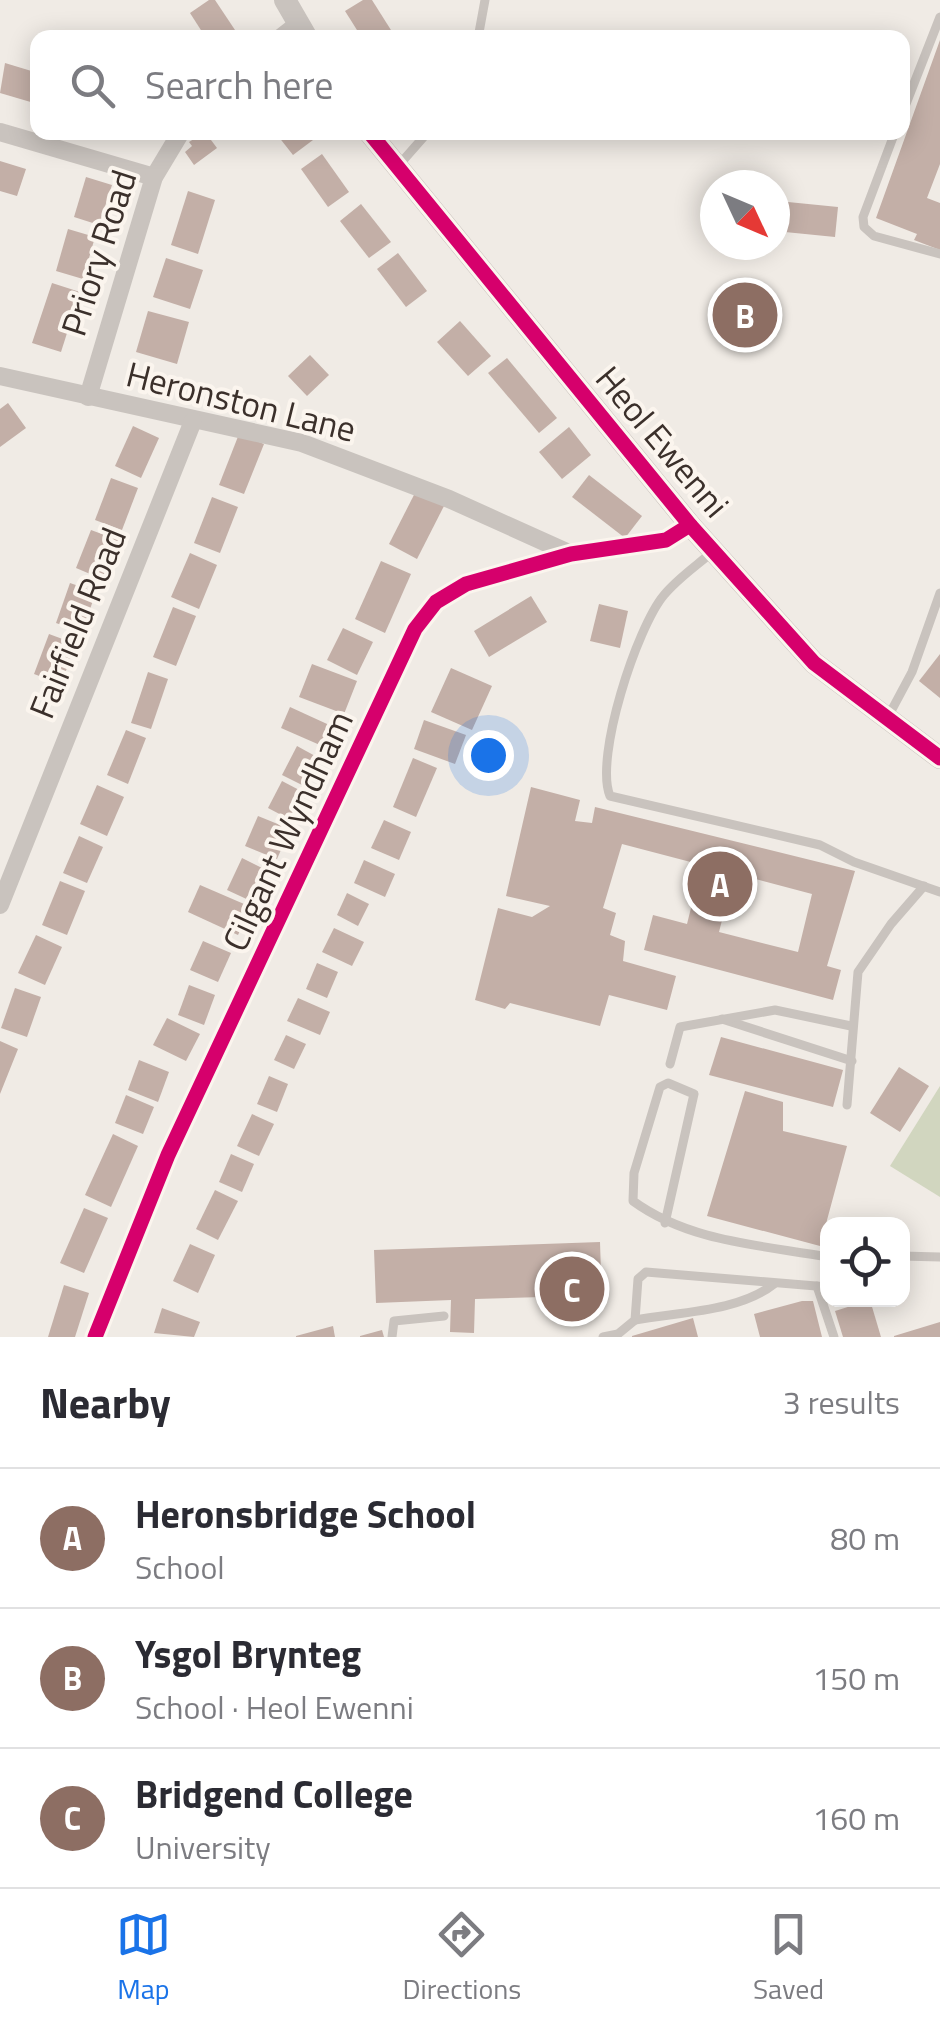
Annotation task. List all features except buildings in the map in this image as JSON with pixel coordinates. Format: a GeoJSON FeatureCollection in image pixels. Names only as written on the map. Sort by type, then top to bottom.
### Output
{"type":"FeatureCollection","features":[{"type":"Feature","properties":{"kind":"street"},"geometry":{"type":"LineString","coordinates":[[285,0],[294,30]]}},
{"type":"Feature","properties":{"kind":"street"},"geometry":{"type":"LineString","coordinates":[[0,132],[154,177]]}},
{"type":"Feature","properties":{"kind":"street","name":"Priory Road"},"geometry":{"type":"LineString","coordinates":[[88,397],[154,177],[176,140]]}},
{"type":"Feature","properties":{"kind":"street","name":"Heol Ewenni"},"geometry":{"type":"LineString","coordinates":[[376,140],[690,524],[814,663],[940,758]]}},
{"type":"Feature","properties":{"kind":"street","name":"Heronston Lane"},"geometry":{"type":"LineString","coordinates":[[0,376],[320,450],[449,499],[571,554]]}},
{"type":"Feature","properties":{"kind":"street","name":"Fairfield Road"},"geometry":{"type":"LineString","coordinates":[[0,904],[193,421]]}},
{"type":"Feature","properties":{"kind":"street","name":"Cilgant Wyndham"},"geometry":{"type":"LineString","coordinates":[[94,1337],[168,1155],[416,628],[436,602],[466,584],[571,554],[666,540],[690,524]]}},
{"type":"Feature","properties":{"kind":"lane"},"geometry":{"type":"LineString","coordinates":[[479,30],[484,0]]}},
{"type":"Feature","properties":{"kind":"lane"},"geometry":{"type":"LineString","coordinates":[[910,94],[940,17]]}},
{"type":"Feature","properties":{"kind":"lane"},"geometry":{"type":"LineString","coordinates":[[398,168],[421,140]]}},
{"type":"Feature","properties":{"kind":"lane"},"geometry":{"type":"LineString","coordinates":[[893,140],[863,217],[864,227],[874,236],[940,254]]}},
{"type":"Feature","properties":{"kind":"lane"},"geometry":{"type":"LineString","coordinates":[[714,550],[664,595],[646,623],[604,759],[610,796],[820,845],[854,862],[940,892]]}},
{"type":"Feature","properties":{"kind":"lane"},"geometry":{"type":"LineString","coordinates":[[886,721],[912,672],[940,593]]}},
{"type":"Feature","properties":{"kind":"lane"},"geometry":{"type":"LineString","coordinates":[[847,1105],[858,972],[924,886]]}},
{"type":"Feature","properties":{"kind":"lane"},"geometry":{"type":"LineString","coordinates":[[670,1064],[680,1027],[775,1010],[851,1026]]}},
{"type":"Feature","properties":{"kind":"lane"},"geometry":{"type":"LineString","coordinates":[[722,1019],[852,1061]]}},
{"type":"Feature","properties":{"kind":"lane"},"geometry":{"type":"LineString","coordinates":[[665,1222],[694,1094],[668,1084],[660,1087],[644,1139],[634,1174],[633,1201],[665,1222],[691,1232],[820,1256]]}},
{"type":"Feature","properties":{"kind":"lane"},"geometry":{"type":"LineString","coordinates":[[910,1256],[940,1257]]}},
{"type":"Feature","properties":{"kind":"lane"},"geometry":{"type":"LineString","coordinates":[[634,1320],[638,1280],[646,1272],[820,1286]]}},
{"type":"Feature","properties":{"kind":"lane"},"geometry":{"type":"LineString","coordinates":[[603,1337],[618,1334],[634,1320],[730,1304],[760,1294],[774,1284]]}},
{"type":"Feature","properties":{"kind":"lane"},"geometry":{"type":"LineString","coordinates":[[827,1307],[834,1337]]}},
{"type":"Feature","properties":{"kind":"lane"},"geometry":{"type":"LineString","coordinates":[[392,1337],[394,1321],[444,1316]]}},
{"type":"Feature","properties":{"kind":"green space"},"geometry":{"type":"Polygon","coordinates":[[[940,1086],[940,1197],[890,1166],[940,1086]]]}},
{"type":"Feature","properties":{"kind":"cycle path"},"geometry":{"type":"LineString","coordinates":[[376,140],[690,525],[814,663],[940,758]]}},
{"type":"Feature","properties":{"kind":"cycle path"},"geometry":{"type":"LineString","coordinates":[[95,1337],[168,1155],[415,629],[436,602],[466,584],[571,554],[666,540],[690,525]]}},
{"type":"Feature","properties":{"kind":"place","name":"Ysgol Brynteg"},"geometry":{"type":"Point","coordinates":[745,315]}},
{"type":"Feature","properties":{"kind":"place","name":"Heronsbridge School"},"geometry":{"type":"Point","coordinates":[720,884]}},
{"type":"Feature","properties":{"kind":"place","name":"Bridgend College"},"geometry":{"type":"Point","coordinates":[572,1289]}}]}
